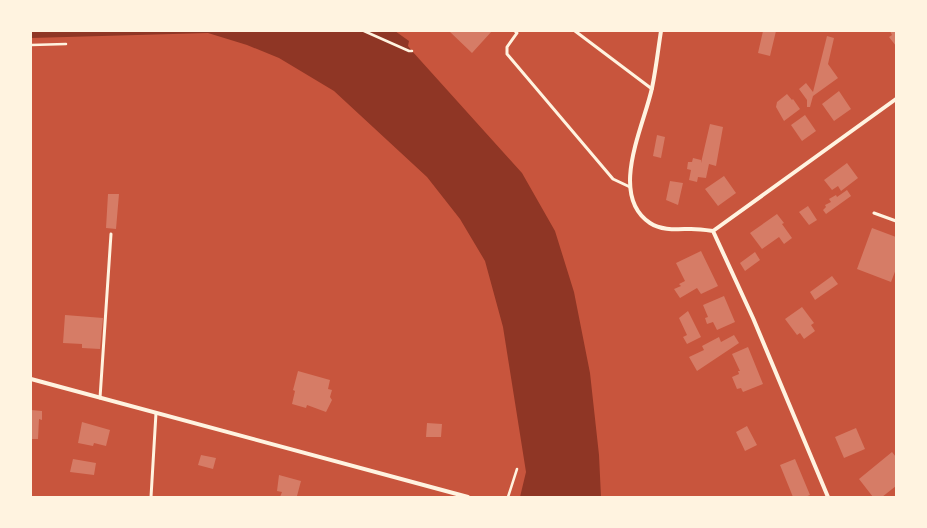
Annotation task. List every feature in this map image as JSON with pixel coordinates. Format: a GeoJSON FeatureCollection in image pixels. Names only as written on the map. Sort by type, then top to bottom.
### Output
{"type":"FeatureCollection","features":[{"type":"Feature","properties":{"kind":"street"},"geometry":{"type":"LineString","coordinates":[[661,31],[652,89],[634,150],[630,173],[631,198],[638,211],[649,222],[656,226],[674,229],[713,231],[896,99]]}},
{"type":"Feature","properties":{"kind":"street"},"geometry":{"type":"LineString","coordinates":[[713,231],[753,318],[828,497]]}},
{"type":"Feature","properties":{"kind":"street"},"geometry":{"type":"LineString","coordinates":[[31,379],[468,497]]}},
{"type":"Feature","properties":{"kind":"lane"},"geometry":{"type":"LineString","coordinates":[[515,31],[518,33],[507,47],[507,54],[613,179],[630,187]]}},
{"type":"Feature","properties":{"kind":"lane"},"geometry":{"type":"LineString","coordinates":[[575,31],[652,89]]}},
{"type":"Feature","properties":{"kind":"lane"},"geometry":{"type":"LineString","coordinates":[[874,213],[896,221]]}},
{"type":"Feature","properties":{"kind":"lane"},"geometry":{"type":"LineString","coordinates":[[100,398],[111,234]]}},
{"type":"Feature","properties":{"kind":"lane"},"geometry":{"type":"LineString","coordinates":[[151,497],[156,413]]}},
{"type":"Feature","properties":{"kind":"path"},"geometry":{"type":"LineString","coordinates":[[364,31],[412,51]]}},
{"type":"Feature","properties":{"kind":"path"},"geometry":{"type":"LineString","coordinates":[[31,45],[66,44]]}},
{"type":"Feature","properties":{"kind":"path"},"geometry":{"type":"LineString","coordinates":[[508,497],[517,470]]}},
{"type":"Feature","properties":{"kind":"shaded area"},"geometry":{"type":"Polygon","coordinates":[[[31,31],[395,31],[409,41],[408,46],[412,51],[522,173],[555,231],[574,292],[590,373],[599,455],[601,497],[520,497],[526,472],[503,327],[485,261],[460,219],[427,177],[334,91],[279,58],[247,45],[208,33],[31,38],[31,31]]]}},
{"type":"Feature","properties":{"kind":"building"},"geometry":{"type":"Polygon","coordinates":[[[449,31],[492,31],[472,53],[449,31]]]}},
{"type":"Feature","properties":{"kind":"building"},"geometry":{"type":"Polygon","coordinates":[[[763,31],[776,31],[770,56],[758,53],[763,31]]]}},
{"type":"Feature","properties":{"kind":"building"},"geometry":{"type":"Polygon","coordinates":[[[890,31],[896,31],[896,46],[889,37],[892,35],[890,31]]]}},
{"type":"Feature","properties":{"kind":"building"},"geometry":{"type":"Polygon","coordinates":[[[827,36],[834,38],[828,64],[838,78],[813,96],[810,107],[807,107],[807,100],[799,89],[806,83],[813,92],[827,36]]]}},
{"type":"Feature","properties":{"kind":"building"},"geometry":{"type":"Polygon","coordinates":[[[839,91],[851,109],[834,121],[822,104],[839,91]]]}},
{"type":"Feature","properties":{"kind":"building"},"geometry":{"type":"Polygon","coordinates":[[[787,94],[792,100],[793,99],[800,109],[784,121],[776,107],[777,102],[787,94]]]}},
{"type":"Feature","properties":{"kind":"building"},"geometry":{"type":"Polygon","coordinates":[[[805,115],[816,131],[802,141],[791,125],[805,115]]]}},
{"type":"Feature","properties":{"kind":"building"},"geometry":{"type":"Polygon","coordinates":[[[710,124],[723,127],[716,166],[709,164],[706,178],[698,177],[697,182],[689,180],[691,170],[687,169],[688,162],[692,162],[693,158],[701,160],[701,163],[710,124]]]}},
{"type":"Feature","properties":{"kind":"building"},"geometry":{"type":"Polygon","coordinates":[[[657,135],[665,137],[661,158],[653,156],[657,135]]]}},
{"type":"Feature","properties":{"kind":"building"},"geometry":{"type":"Polygon","coordinates":[[[847,163],[858,178],[841,191],[838,186],[832,190],[824,180],[847,163]]]}},
{"type":"Feature","properties":{"kind":"building"},"geometry":{"type":"Polygon","coordinates":[[[724,176],[736,193],[718,206],[705,189],[724,176]]]}},
{"type":"Feature","properties":{"kind":"building"},"geometry":{"type":"Polygon","coordinates":[[[670,181],[683,183],[678,205],[666,200],[670,181]]]}},
{"type":"Feature","properties":{"kind":"building"},"geometry":{"type":"Polygon","coordinates":[[[847,190],[851,196],[826,214],[823,210],[826,207],[825,205],[831,202],[829,199],[836,195],[837,197],[847,190]]]}},
{"type":"Feature","properties":{"kind":"building"},"geometry":{"type":"Polygon","coordinates":[[[108,194],[119,194],[116,229],[106,228],[108,194]]]}},
{"type":"Feature","properties":{"kind":"building"},"geometry":{"type":"Polygon","coordinates":[[[808,206],[817,220],[809,225],[799,212],[808,206]]]}},
{"type":"Feature","properties":{"kind":"building"},"geometry":{"type":"Polygon","coordinates":[[[777,214],[792,238],[784,244],[779,237],[762,249],[750,233],[777,214]]]}},
{"type":"Feature","properties":{"kind":"building"},"geometry":{"type":"Polygon","coordinates":[[[872,228],[896,237],[896,269],[891,282],[857,269],[872,228]]]}},
{"type":"Feature","properties":{"kind":"building"},"geometry":{"type":"Polygon","coordinates":[[[701,251],[718,286],[701,294],[697,288],[680,298],[674,289],[681,286],[679,284],[685,281],[676,263],[701,251]]]}},
{"type":"Feature","properties":{"kind":"building"},"geometry":{"type":"Polygon","coordinates":[[[755,252],[760,260],[745,271],[740,263],[755,252]]]}},
{"type":"Feature","properties":{"kind":"building"},"geometry":{"type":"Polygon","coordinates":[[[832,276],[838,284],[815,300],[810,292],[832,276]]]}},
{"type":"Feature","properties":{"kind":"building"},"geometry":{"type":"Polygon","coordinates":[[[724,296],[735,322],[717,330],[713,322],[707,324],[705,318],[708,317],[703,305],[724,296]]]}},
{"type":"Feature","properties":{"kind":"building"},"geometry":{"type":"Polygon","coordinates":[[[802,307],[814,323],[811,325],[815,331],[804,339],[800,333],[797,335],[785,319],[802,307]]]}},
{"type":"Feature","properties":{"kind":"building"},"geometry":{"type":"Polygon","coordinates":[[[688,311],[701,337],[687,344],[683,337],[687,335],[679,318],[688,311]]]}},
{"type":"Feature","properties":{"kind":"building"},"geometry":{"type":"Polygon","coordinates":[[[65,315],[103,318],[100,349],[82,348],[82,344],[63,343],[65,315]]]}},
{"type":"Feature","properties":{"kind":"building"},"geometry":{"type":"Polygon","coordinates":[[[734,335],[739,343],[697,371],[689,357],[704,350],[702,346],[719,337],[721,342],[734,335]]]}},
{"type":"Feature","properties":{"kind":"building"},"geometry":{"type":"Polygon","coordinates":[[[748,347],[763,384],[743,392],[741,388],[737,389],[732,377],[739,374],[738,371],[740,371],[732,354],[748,347]]]}},
{"type":"Feature","properties":{"kind":"building"},"geometry":{"type":"Polygon","coordinates":[[[298,371],[330,380],[328,389],[332,390],[330,397],[332,400],[326,412],[307,405],[306,408],[292,404],[295,391],[293,390],[298,371]]]}},
{"type":"Feature","properties":{"kind":"building"},"geometry":{"type":"Polygon","coordinates":[[[31,410],[42,411],[42,420],[39,419],[38,439],[31,439],[31,410]]]}},
{"type":"Feature","properties":{"kind":"building"},"geometry":{"type":"Polygon","coordinates":[[[82,422],[110,430],[106,446],[94,443],[93,446],[78,443],[82,422]]]}},
{"type":"Feature","properties":{"kind":"building"},"geometry":{"type":"Polygon","coordinates":[[[427,423],[442,424],[441,437],[426,437],[427,423]]]}},
{"type":"Feature","properties":{"kind":"building"},"geometry":{"type":"Polygon","coordinates":[[[747,426],[757,445],[745,451],[736,432],[747,426]]]}},
{"type":"Feature","properties":{"kind":"building"},"geometry":{"type":"Polygon","coordinates":[[[856,428],[865,449],[844,458],[835,437],[856,428]]]}},
{"type":"Feature","properties":{"kind":"building"},"geometry":{"type":"Polygon","coordinates":[[[892,452],[896,457],[896,486],[882,497],[873,497],[859,479],[892,452]]]}},
{"type":"Feature","properties":{"kind":"building"},"geometry":{"type":"Polygon","coordinates":[[[201,455],[216,458],[213,469],[198,465],[201,455]]]}},
{"type":"Feature","properties":{"kind":"building"},"geometry":{"type":"Polygon","coordinates":[[[73,459],[96,463],[94,475],[70,472],[73,459]]]}},
{"type":"Feature","properties":{"kind":"building"},"geometry":{"type":"Polygon","coordinates":[[[795,459],[810,495],[805,497],[793,497],[780,465],[795,459]]]}},
{"type":"Feature","properties":{"kind":"building"},"geometry":{"type":"Polygon","coordinates":[[[279,475],[301,481],[297,496],[280,497],[282,492],[277,491],[279,475]]]}}]}
